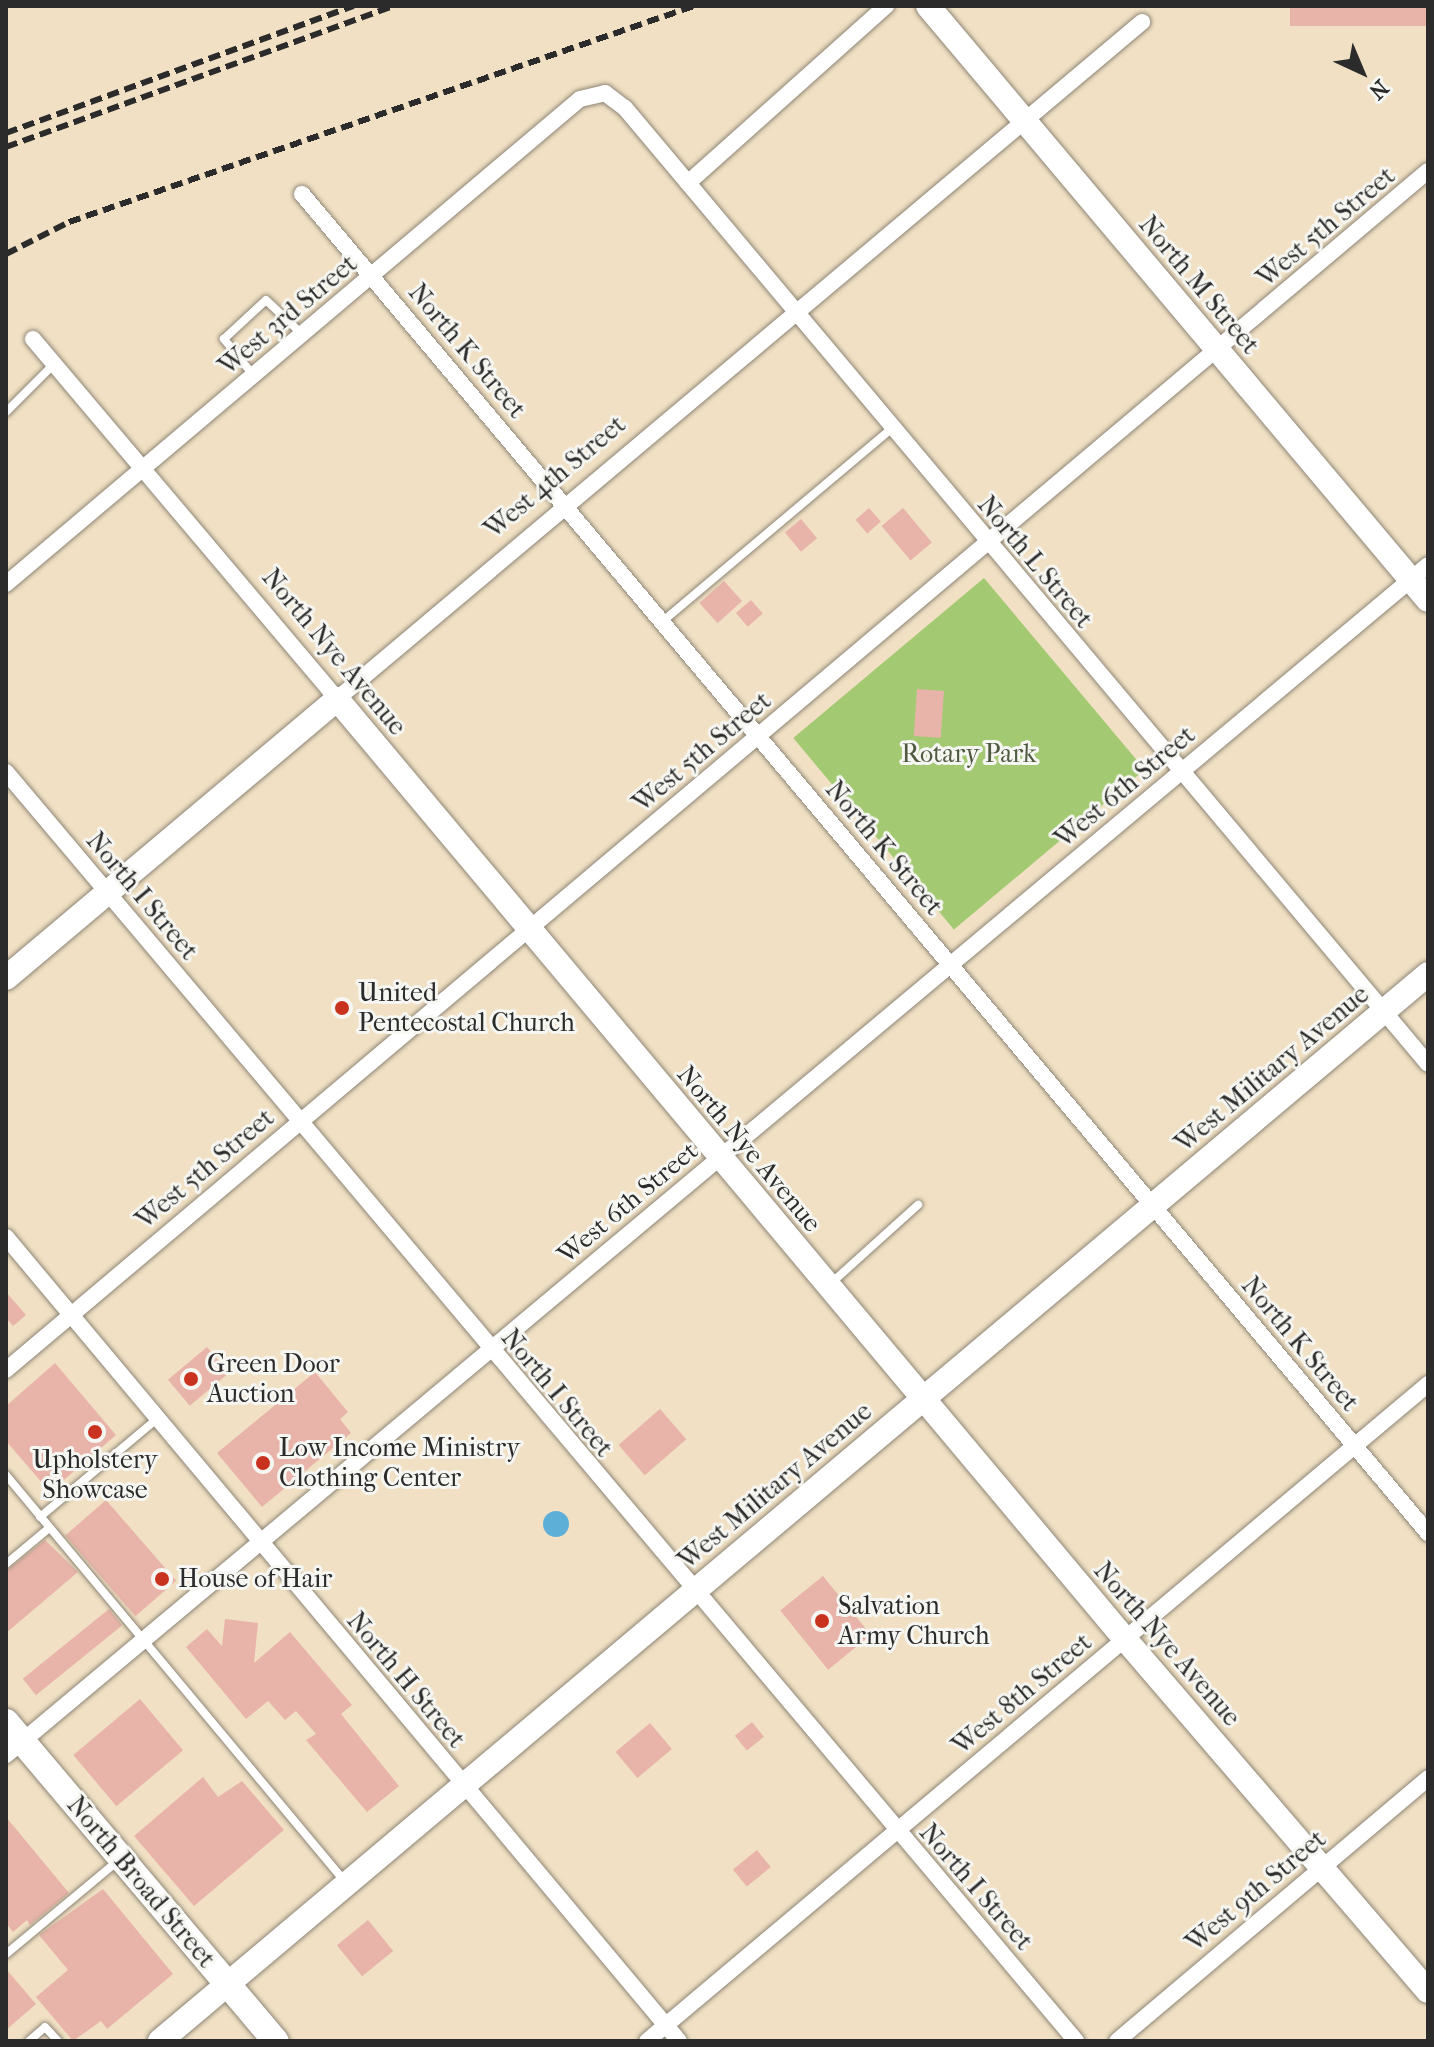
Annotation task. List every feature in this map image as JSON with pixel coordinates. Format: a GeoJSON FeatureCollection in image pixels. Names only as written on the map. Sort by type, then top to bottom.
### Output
{"type":"FeatureCollection","features":[{"type":"Feature","properties":{"kind":"main road","name":"North M Street"},"geometry":{"type":"LineString","coordinates":[[928,6],[1217,350],[1419,572],[1428,600]]}},
{"type":"Feature","properties":{"kind":"main road","name":"West 4th Street"},"geometry":{"type":"LineString","coordinates":[[6,978],[337,699]]}},
{"type":"Feature","properties":{"kind":"main road","name":"North Nye Avenue"},"geometry":{"type":"LineString","coordinates":[[337,699],[1125,1639],[1323,1865],[1428,1991]]}},
{"type":"Feature","properties":{"kind":"main road","name":"West Military Avenue"},"geometry":{"type":"LineString","coordinates":[[160,2041],[1428,974]]}},
{"type":"Feature","properties":{"kind":"main road","name":"North Broad Street"},"geometry":{"type":"LineString","coordinates":[[11,1739],[121,1858],[276,2041]]}},
{"type":"Feature","properties":{"kind":"street"},"geometry":{"type":"LineString","coordinates":[[688,183],[886,6]]}},
{"type":"Feature","properties":{"kind":"street","name":"West 4th Street"},"geometry":{"type":"LineString","coordinates":[[337,699],[1142,22]]}},
{"type":"Feature","properties":{"kind":"street","name":"North L Street"},"geometry":{"type":"LineString","coordinates":[[605,93],[625,108],[1180,773],[1428,1064]]}},
{"type":"Feature","properties":{"kind":"street","name":"West 3rd Street"},"geometry":{"type":"LineString","coordinates":[[6,584],[580,99],[605,93]]}},
{"type":"Feature","properties":{"kind":"street","name":"West 5th Street"},"geometry":{"type":"LineString","coordinates":[[6,1370],[1428,171]]}},
{"type":"Feature","properties":{"kind":"street","name":"North K Street"},"geometry":{"type":"LineString","coordinates":[[302,194],[1428,1533]]}},
{"type":"Feature","properties":{"kind":"street","name":"North Nye Avenue"},"geometry":{"type":"LineString","coordinates":[[33,339],[337,699]]}},
{"type":"Feature","properties":{"kind":"street","name":"West 6th Street"},"geometry":{"type":"LineString","coordinates":[[11,1739],[143,1642],[1419,572]]}},
{"type":"Feature","properties":{"kind":"street","name":"North I Street"},"geometry":{"type":"LineString","coordinates":[[7,776],[1076,2041]]}},
{"type":"Feature","properties":{"kind":"street","name":"North H Street"},"geometry":{"type":"LineString","coordinates":[[6,1237],[679,2041]]}},
{"type":"Feature","properties":{"kind":"street","name":"West 8th Street"},"geometry":{"type":"LineString","coordinates":[[647,2041],[1428,1384]]}},
{"type":"Feature","properties":{"kind":"street","name":"West 9th Street"},"geometry":{"type":"LineString","coordinates":[[1117,2041],[1428,1778]]}},
{"type":"Feature","properties":{"kind":"lane"},"geometry":{"type":"LineString","coordinates":[[254,376],[224,339],[266,300],[303,334]]}},
{"type":"Feature","properties":{"kind":"lane"},"geometry":{"type":"LineString","coordinates":[[6,412],[54,364]]}},
{"type":"Feature","properties":{"kind":"lane"},"geometry":{"type":"LineString","coordinates":[[663,621],[892,428]]}},
{"type":"Feature","properties":{"kind":"lane"},"geometry":{"type":"LineString","coordinates":[[828,1286],[918,1205]]}},
{"type":"Feature","properties":{"kind":"lane"},"geometry":{"type":"LineString","coordinates":[[40,1517],[158,1418]]}},
{"type":"Feature","properties":{"kind":"lane"},"geometry":{"type":"LineString","coordinates":[[6,1475],[347,1884]]}},
{"type":"Feature","properties":{"kind":"lane"},"geometry":{"type":"LineString","coordinates":[[6,1564],[49,1528]]}},
{"type":"Feature","properties":{"kind":"lane"},"geometry":{"type":"LineString","coordinates":[[6,1954],[121,1858]]}},
{"type":"Feature","properties":{"kind":"lane"},"geometry":{"type":"LineString","coordinates":[[29,2041],[45,2027],[58,2041]]}},
{"type":"Feature","properties":{"kind":"green space","name":"Rotary Park"},"geometry":{"type":"Polygon","coordinates":[[[984,578],[1145,770],[954,930],[793,738],[984,578]]]}},
{"type":"Feature","properties":{"kind":"water"},"geometry":{"type":"Polygon","coordinates":[[[556,1511],[566,1514],[569,1524],[566,1534],[556,1537],[546,1534],[543,1524],[546,1514],[556,1511]]]}},
{"type":"Feature","properties":{"kind":"building"},"geometry":{"type":"Polygon","coordinates":[[[1290,6],[1428,6],[1428,26],[1290,26],[1290,6]]]}},
{"type":"Feature","properties":{"kind":"building"},"geometry":{"type":"Polygon","coordinates":[[[869,508],[881,522],[867,533],[855,520],[869,508]]]}},
{"type":"Feature","properties":{"kind":"building"},"geometry":{"type":"Polygon","coordinates":[[[903,508],[932,542],[910,560],[882,526],[903,508]]]}},
{"type":"Feature","properties":{"kind":"building"},"geometry":{"type":"Polygon","coordinates":[[[801,519],[817,538],[801,552],[785,532],[801,519]]]}},
{"type":"Feature","properties":{"kind":"building"},"geometry":{"type":"Polygon","coordinates":[[[724,581],[742,601],[718,623],[699,603],[724,581]]]}},
{"type":"Feature","properties":{"kind":"building"},"geometry":{"type":"Polygon","coordinates":[[[751,600],[763,614],[748,627],[736,613],[751,600]]]}},
{"type":"Feature","properties":{"kind":"building"},"geometry":{"type":"Polygon","coordinates":[[[917,689],[944,691],[941,738],[914,736],[917,689]]]}},
{"type":"Feature","properties":{"kind":"building"},"geometry":{"type":"Polygon","coordinates":[[[6,1292],[26,1315],[13,1326],[6,1318],[6,1292]]]}},
{"type":"Feature","properties":{"kind":"building"},"geometry":{"type":"Polygon","coordinates":[[[207,1347],[229,1373],[190,1406],[168,1380],[207,1347]]]}},
{"type":"Feature","properties":{"kind":"building"},"geometry":{"type":"Polygon","coordinates":[[[55,1363],[116,1435],[50,1492],[6,1441],[6,1406],[55,1363]]]}},
{"type":"Feature","properties":{"kind":"building"},"geometry":{"type":"Polygon","coordinates":[[[315,1372],[348,1412],[340,1419],[351,1433],[262,1507],[217,1453],[315,1372]]]}},
{"type":"Feature","properties":{"kind":"building"},"geometry":{"type":"Polygon","coordinates":[[[660,1409],[686,1439],[645,1475],[618,1445],[660,1409]]]}},
{"type":"Feature","properties":{"kind":"building"},"geometry":{"type":"Polygon","coordinates":[[[106,1500],[176,1581],[135,1616],[65,1535],[106,1500]]]}},
{"type":"Feature","properties":{"kind":"building"},"geometry":{"type":"Polygon","coordinates":[[[45,1540],[78,1572],[6,1633],[6,1571],[45,1540]]]}},
{"type":"Feature","properties":{"kind":"building"},"geometry":{"type":"Polygon","coordinates":[[[823,1576],[871,1635],[828,1670],[780,1611],[823,1576]]]}},
{"type":"Feature","properties":{"kind":"building"},"geometry":{"type":"Polygon","coordinates":[[[109,1609],[122,1625],[36,1695],[23,1679],[109,1609]]]}},
{"type":"Feature","properties":{"kind":"building"},"geometry":{"type":"Polygon","coordinates":[[[225,1619],[258,1623],[254,1663],[290,1632],[352,1705],[341,1714],[399,1786],[367,1812],[306,1740],[316,1734],[296,1711],[285,1720],[268,1701],[246,1719],[186,1647],[207,1629],[222,1646],[225,1619]]]}},
{"type":"Feature","properties":{"kind":"building"},"geometry":{"type":"Polygon","coordinates":[[[140,1699],[183,1750],[116,1806],[73,1755],[140,1699]]]}},
{"type":"Feature","properties":{"kind":"building"},"geometry":{"type":"Polygon","coordinates":[[[752,1722],[764,1737],[747,1751],[735,1736],[752,1722]]]}},
{"type":"Feature","properties":{"kind":"building"},"geometry":{"type":"Polygon","coordinates":[[[650,1723],[672,1749],[637,1778],[616,1752],[650,1723]]]}},
{"type":"Feature","properties":{"kind":"building"},"geometry":{"type":"Polygon","coordinates":[[[203,1777],[218,1797],[242,1781],[284,1830],[194,1906],[134,1836],[203,1777]]]}},
{"type":"Feature","properties":{"kind":"building"},"geometry":{"type":"Polygon","coordinates":[[[6,1817],[69,1893],[30,1925],[27,1920],[13,1932],[6,1923],[6,1817]]]}},
{"type":"Feature","properties":{"kind":"building"},"geometry":{"type":"Polygon","coordinates":[[[757,1850],[771,1867],[747,1887],[733,1870],[757,1850]]]}},
{"type":"Feature","properties":{"kind":"building"},"geometry":{"type":"Polygon","coordinates":[[[103,1889],[173,1974],[107,2029],[101,2021],[73,2041],[36,1997],[68,1970],[39,1935],[103,1889]]]}},
{"type":"Feature","properties":{"kind":"building"},"geometry":{"type":"Polygon","coordinates":[[[368,1920],[393,1951],[362,1976],[337,1945],[368,1920]]]}},
{"type":"Feature","properties":{"kind":"building"},"geometry":{"type":"Polygon","coordinates":[[[6,1969],[36,2004],[6,2030],[6,1969]]]}},
{"type":"Feature","properties":{"kind":"railway"},"geometry":{"type":"LineString","coordinates":[[6,133],[353,6]]}},
{"type":"Feature","properties":{"kind":"railway"},"geometry":{"type":"LineString","coordinates":[[6,147],[394,6]]}},
{"type":"Feature","properties":{"kind":"railway"},"geometry":{"type":"LineString","coordinates":[[6,254],[69,222],[694,6]]}},
{"type":"Feature","properties":{"kind":"place","name":"United Pentecostal Church"},"geometry":{"type":"Point","coordinates":[342,1008]}},
{"type":"Feature","properties":{"kind":"place","name":"Green Door Auction"},"geometry":{"type":"Point","coordinates":[191,1379]}},
{"type":"Feature","properties":{"kind":"place","name":"Upholstery Showcase"},"geometry":{"type":"Point","coordinates":[95,1432]}},
{"type":"Feature","properties":{"kind":"place","name":"Low Income Ministry Clothing Center"},"geometry":{"type":"Point","coordinates":[263,1463]}},
{"type":"Feature","properties":{"kind":"place","name":"House of Hair"},"geometry":{"type":"Point","coordinates":[162,1579]}},
{"type":"Feature","properties":{"kind":"place","name":"Salvation Army Church"},"geometry":{"type":"Point","coordinates":[822,1621]}}]}
